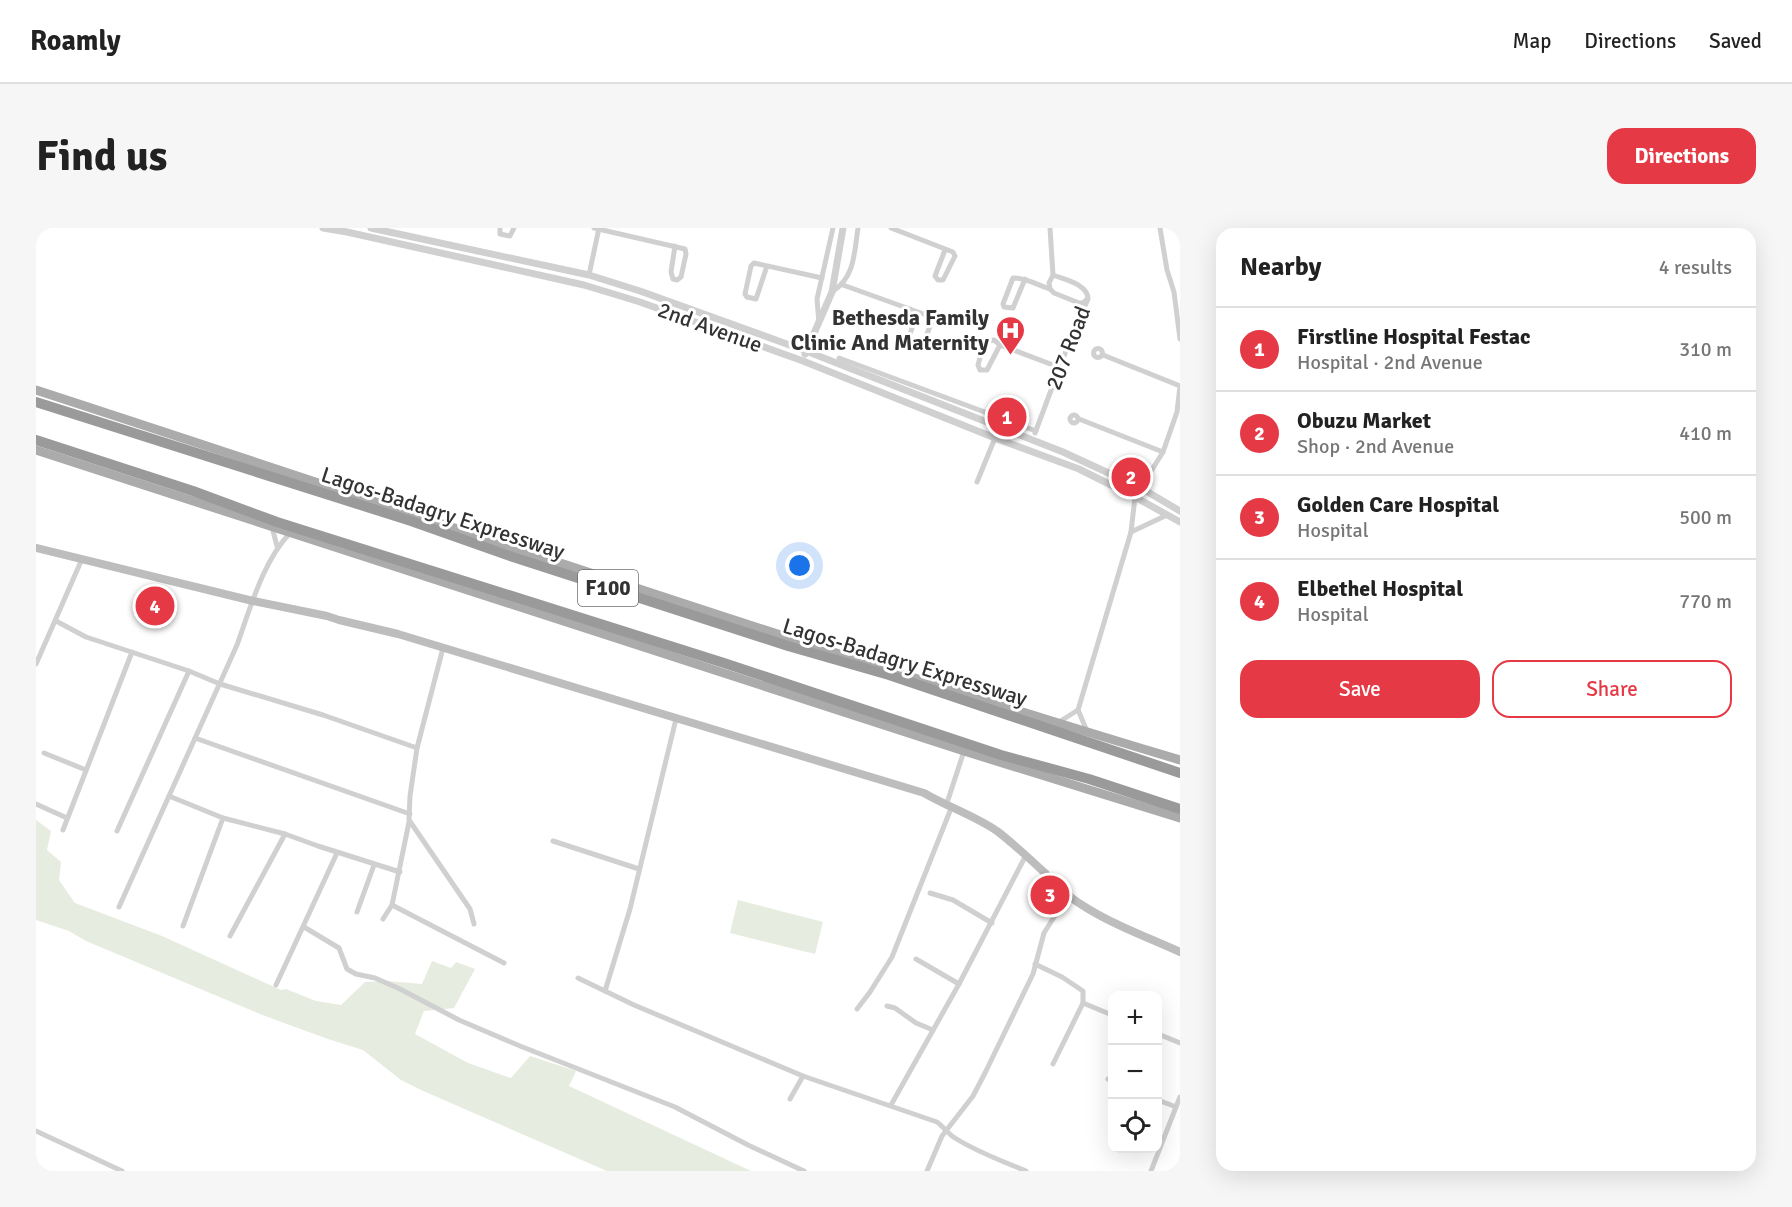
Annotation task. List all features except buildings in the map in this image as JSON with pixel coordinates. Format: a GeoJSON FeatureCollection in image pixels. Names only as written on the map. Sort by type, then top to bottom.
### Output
{"type":"FeatureCollection","features":[{"type":"Feature","properties":{"kind":"highway","name":"Lagos-Badagry Expressway"},"geometry":{"type":"LineString","coordinates":[[36,402],[411,521],[513,557],[788,646],[889,675],[1180,773]]}},
{"type":"Feature","properties":{"kind":"highway","name":"F100"},"geometry":{"type":"LineString","coordinates":[[36,440],[193,491],[277,522],[724,663],[1001,755],[1089,778],[1180,809]]}},
{"type":"Feature","properties":{"kind":"main road","name":"Lagos-Badagry Expressway"},"geometry":{"type":"LineString","coordinates":[[36,390],[1057,723],[1180,760]]}},
{"type":"Feature","properties":{"kind":"main road"},"geometry":{"type":"LineString","coordinates":[[36,450],[964,751],[1180,818]]}},
{"type":"Feature","properties":{"kind":"main road"},"geometry":{"type":"LineString","coordinates":[[36,548],[253,602],[327,616],[398,634],[924,793],[979,819],[1026,855],[1068,895],[1115,923],[1180,952]]}},
{"type":"Feature","properties":{"kind":"main road"},"geometry":{"type":"LineString","coordinates":[[36,553],[81,561]]}},
{"type":"Feature","properties":{"kind":"street","name":"2nd Avenue"},"geometry":{"type":"LineString","coordinates":[[323,228],[347,230],[584,285],[640,302],[803,361],[1079,469],[1180,522]]}},
{"type":"Feature","properties":{"kind":"street","name":"2nd Avenue"},"geometry":{"type":"LineString","coordinates":[[371,228],[589,275],[640,291],[806,351],[1032,440],[1141,488],[1180,511]]}},
{"type":"Feature","properties":{"kind":"street"},"geometry":{"type":"LineString","coordinates":[[500,228],[500,234],[510,236],[514,228]]}},
{"type":"Feature","properties":{"kind":"street"},"geometry":{"type":"LineString","coordinates":[[589,275],[597,228],[675,246],[686,249],[681,277],[677,280],[673,279],[670,272],[675,246]]}},
{"type":"Feature","properties":{"kind":"street"},"geometry":{"type":"LineString","coordinates":[[819,324],[817,299],[833,228]]}},
{"type":"Feature","properties":{"kind":"street"},"geometry":{"type":"LineString","coordinates":[[803,361],[832,292],[843,228]]}},
{"type":"Feature","properties":{"kind":"street"},"geometry":{"type":"LineString","coordinates":[[832,292],[843,285],[852,266],[858,228]]}},
{"type":"Feature","properties":{"kind":"street"},"geometry":{"type":"LineString","coordinates":[[891,228],[950,250],[955,256],[943,280],[938,280],[935,276],[945,250]]}},
{"type":"Feature","properties":{"kind":"street"},"geometry":{"type":"LineString","coordinates":[[1050,228],[1053,275],[1049,283],[1050,289]]}},
{"type":"Feature","properties":{"kind":"street"},"geometry":{"type":"LineString","coordinates":[[1160,228],[1167,270],[1177,292],[1180,339]]}},
{"type":"Feature","properties":{"kind":"street"},"geometry":{"type":"LineString","coordinates":[[767,266],[756,299],[747,297],[745,294],[752,264],[767,266],[822,278]]}},
{"type":"Feature","properties":{"kind":"street","name":"207 Road"},"geometry":{"type":"LineString","coordinates":[[1032,440],[1088,299],[1085,288],[1053,275]]}},
{"type":"Feature","properties":{"kind":"street"},"geometry":{"type":"LineString","coordinates":[[1025,279],[1013,308],[1004,307],[1003,304],[1013,278],[1016,277],[1025,279],[1050,289],[1054,293],[1079,303],[1088,299]]}},
{"type":"Feature","properties":{"kind":"street"},"geometry":{"type":"LineString","coordinates":[[843,285],[929,316],[932,321],[922,345],[913,347],[908,340],[915,319],[920,314]]}},
{"type":"Feature","properties":{"kind":"street"},"geometry":{"type":"LineString","coordinates":[[1000,345],[990,367],[987,370],[980,370],[978,365],[985,345],[994,340],[1000,345],[1061,368]]}},
{"type":"Feature","properties":{"kind":"street"},"geometry":{"type":"LineString","coordinates":[[1057,723],[1078,710],[1131,532],[1135,497],[1163,453],[1177,412],[1180,386],[1103,355]]}},
{"type":"Feature","properties":{"kind":"street"},"geometry":{"type":"LineString","coordinates":[[839,358],[1036,431]]}},
{"type":"Feature","properties":{"kind":"street"},"geometry":{"type":"LineString","coordinates":[[1079,419],[1163,453]]}},
{"type":"Feature","properties":{"kind":"street"},"geometry":{"type":"LineString","coordinates":[[1172,427],[1180,430]]}},
{"type":"Feature","properties":{"kind":"street"},"geometry":{"type":"LineString","coordinates":[[977,482],[995,438]]}},
{"type":"Feature","properties":{"kind":"street"},"geometry":{"type":"LineString","coordinates":[[1131,532],[1167,514]]}},
{"type":"Feature","properties":{"kind":"street"},"geometry":{"type":"LineString","coordinates":[[272,527],[278,546]]}},
{"type":"Feature","properties":{"kind":"street"},"geometry":{"type":"LineString","coordinates":[[119,907],[220,684],[278,546],[290,534]]}},
{"type":"Feature","properties":{"kind":"street"},"geometry":{"type":"LineString","coordinates":[[36,664],[81,561]]}},
{"type":"Feature","properties":{"kind":"street"},"geometry":{"type":"LineString","coordinates":[[56,621],[86,637],[189,671],[220,684],[322,715],[417,748]]}},
{"type":"Feature","properties":{"kind":"street"},"geometry":{"type":"LineString","coordinates":[[383,918],[392,905],[400,872],[410,817],[410,796],[417,748],[443,648]]}},
{"type":"Feature","properties":{"kind":"street"},"geometry":{"type":"LineString","coordinates":[[63,830],[132,652]]}},
{"type":"Feature","properties":{"kind":"street"},"geometry":{"type":"LineString","coordinates":[[117,831],[189,671]]}},
{"type":"Feature","properties":{"kind":"street"},"geometry":{"type":"LineString","coordinates":[[1078,710],[1088,733]]}},
{"type":"Feature","properties":{"kind":"street"},"geometry":{"type":"LineString","coordinates":[[605,991],[619,949],[676,719]]}},
{"type":"Feature","properties":{"kind":"street"},"geometry":{"type":"LineString","coordinates":[[195,738],[410,817],[470,909],[474,924]]}},
{"type":"Feature","properties":{"kind":"street"},"geometry":{"type":"LineString","coordinates":[[857,1009],[892,957],[949,806],[964,751]]}},
{"type":"Feature","properties":{"kind":"street"},"geometry":{"type":"LineString","coordinates":[[44,753],[86,770]]}},
{"type":"Feature","properties":{"kind":"street"},"geometry":{"type":"LineString","coordinates":[[169,796],[223,818],[285,834],[400,872]]}},
{"type":"Feature","properties":{"kind":"street"},"geometry":{"type":"LineString","coordinates":[[36,804],[67,818]]}},
{"type":"Feature","properties":{"kind":"street"},"geometry":{"type":"LineString","coordinates":[[183,926],[223,818]]}},
{"type":"Feature","properties":{"kind":"street"},"geometry":{"type":"LineString","coordinates":[[230,936],[285,834]]}},
{"type":"Feature","properties":{"kind":"street"},"geometry":{"type":"LineString","coordinates":[[553,841],[639,869]]}},
{"type":"Feature","properties":{"kind":"street"},"geometry":{"type":"LineString","coordinates":[[276,985],[337,853]]}},
{"type":"Feature","properties":{"kind":"street"},"geometry":{"type":"LineString","coordinates":[[891,1105],[992,923],[1026,855]]}},
{"type":"Feature","properties":{"kind":"street"},"geometry":{"type":"LineString","coordinates":[[357,912],[374,865]]}},
{"type":"Feature","properties":{"kind":"street"},"geometry":{"type":"LineString","coordinates":[[930,893],[953,900],[992,923]]}},
{"type":"Feature","properties":{"kind":"street"},"geometry":{"type":"LineString","coordinates":[[927,1171],[940,1140],[973,1096],[1024,995],[1033,974],[1044,933],[1068,895]]}},
{"type":"Feature","properties":{"kind":"street"},"geometry":{"type":"LineString","coordinates":[[392,905],[504,963]]}},
{"type":"Feature","properties":{"kind":"street"},"geometry":{"type":"LineString","coordinates":[[304,927],[339,948],[347,969],[356,974],[375,978],[400,989],[459,1020],[520,1047],[675,1107],[804,1171]]}},
{"type":"Feature","properties":{"kind":"street"},"geometry":{"type":"LineString","coordinates":[[916,958],[958,984]]}},
{"type":"Feature","properties":{"kind":"street"},"geometry":{"type":"LineString","coordinates":[[1035,964],[1062,977],[1083,991],[1083,1003],[1053,1064]]}},
{"type":"Feature","properties":{"kind":"street"},"geometry":{"type":"LineString","coordinates":[[578,978],[803,1076],[937,1122],[952,1137],[980,1152],[1026,1171]]}},
{"type":"Feature","properties":{"kind":"street"},"geometry":{"type":"LineString","coordinates":[[1083,1003],[1108,1013]]}},
{"type":"Feature","properties":{"kind":"street"},"geometry":{"type":"LineString","coordinates":[[887,1006],[895,1008],[916,1023],[933,1030]]}},
{"type":"Feature","properties":{"kind":"street"},"geometry":{"type":"LineString","coordinates":[[1162,1036],[1180,1043]]}},
{"type":"Feature","properties":{"kind":"street"},"geometry":{"type":"LineString","coordinates":[[790,1099],[803,1076]]}},
{"type":"Feature","properties":{"kind":"street"},"geometry":{"type":"LineString","coordinates":[[1151,1171],[1180,1097]]}},
{"type":"Feature","properties":{"kind":"street"},"geometry":{"type":"LineString","coordinates":[[1162,1102],[1176,1107]]}},
{"type":"Feature","properties":{"kind":"street"},"geometry":{"type":"LineString","coordinates":[[36,1131],[122,1171]]}},
{"type":"Feature","properties":{"kind":"shaded area"},"geometry":{"type":"Polygon","coordinates":[[[36,820],[51,831],[47,850],[61,862],[59,880],[75,903],[162,936],[281,990],[286,989],[316,1001],[341,1005],[365,982],[422,984],[432,961],[451,968],[456,962],[475,969],[454,1008],[424,1011],[415,1034],[468,1063],[511,1078],[530,1056],[576,1071],[569,1086],[751,1171],[607,1171],[421,1090],[401,1080],[363,1050],[265,1016],[86,941],[69,931],[36,920],[36,820]]]}},
{"type":"Feature","properties":{"kind":"shaded area"},"geometry":{"type":"Polygon","coordinates":[[[738,900],[823,922],[815,954],[730,933],[738,900]]]}},
{"type":"Feature","properties":{"kind":"place","name":"Bethesda Family Clinic And Maternity"},"geometry":{"type":"Point","coordinates":[1010,356]}},
{"type":"Feature","properties":{"kind":"place","name":"Firstline Hospital Festac"},"geometry":{"type":"Point","coordinates":[1007,417]}},
{"type":"Feature","properties":{"kind":"place","name":"Obuzu Market"},"geometry":{"type":"Point","coordinates":[1131,477]}},
{"type":"Feature","properties":{"kind":"place","name":"Elbethel Hospital"},"geometry":{"type":"Point","coordinates":[155,606]}},
{"type":"Feature","properties":{"kind":"place","name":"Golden Care Hospital"},"geometry":{"type":"Point","coordinates":[1050,895]}}]}
